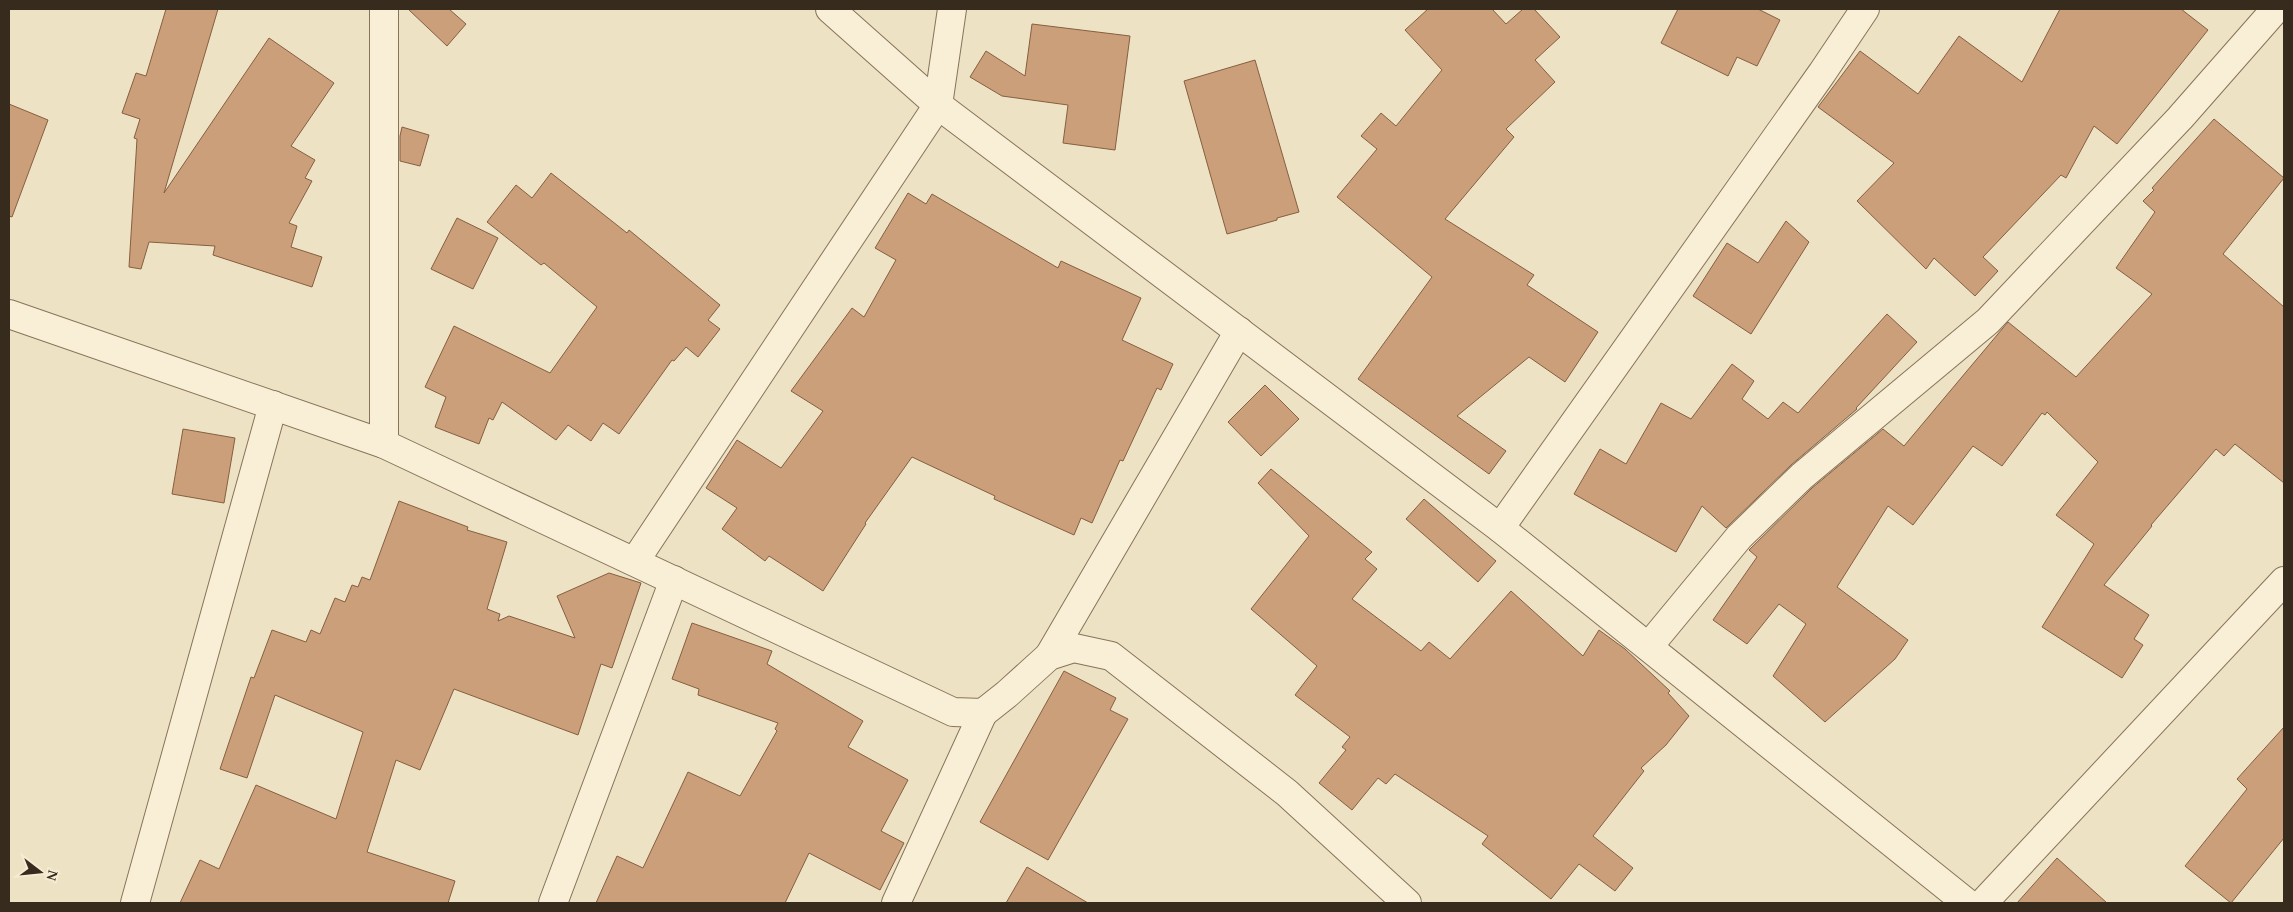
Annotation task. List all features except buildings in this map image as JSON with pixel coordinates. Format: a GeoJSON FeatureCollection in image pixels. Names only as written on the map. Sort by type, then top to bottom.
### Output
{"type":"FeatureCollection","features":[{"type":"Feature","properties":{"kind":"street"},"geometry":{"type":"LineString","coordinates":[[384,9],[384,444]]}},
{"type":"Feature","properties":{"kind":"street"},"geometry":{"type":"LineString","coordinates":[[830,9],[938,106],[1239,330],[1500,528],[1968,903]]}},
{"type":"Feature","properties":{"kind":"street"},"geometry":{"type":"LineString","coordinates":[[635,561],[938,106],[952,9]]}},
{"type":"Feature","properties":{"kind":"street"},"geometry":{"type":"LineString","coordinates":[[1500,528],[1822,73],[1865,9]]}},
{"type":"Feature","properties":{"kind":"street"},"geometry":{"type":"LineString","coordinates":[[1649,646],[1739,537],[1802,476],[1988,321],[2180,118],[2276,12]]}},
{"type":"Feature","properties":{"kind":"street"},"geometry":{"type":"LineString","coordinates":[[9,314],[384,444],[954,712],[983,713]]}},
{"type":"Feature","properties":{"kind":"street"},"geometry":{"type":"LineString","coordinates":[[896,903],[983,713],[1049,656],[1239,330]]}},
{"type":"Feature","properties":{"kind":"street"},"geometry":{"type":"LineString","coordinates":[[135,903],[273,405]]}},
{"type":"Feature","properties":{"kind":"street"},"geometry":{"type":"LineString","coordinates":[[553,903],[674,580]]}},
{"type":"Feature","properties":{"kind":"street"},"geometry":{"type":"LineString","coordinates":[[1983,903],[2284,581]]}},
{"type":"Feature","properties":{"kind":"street"},"geometry":{"type":"LineString","coordinates":[[1049,656],[1074,648],[1112,656],[1287,793],[1407,903]]}}]}
